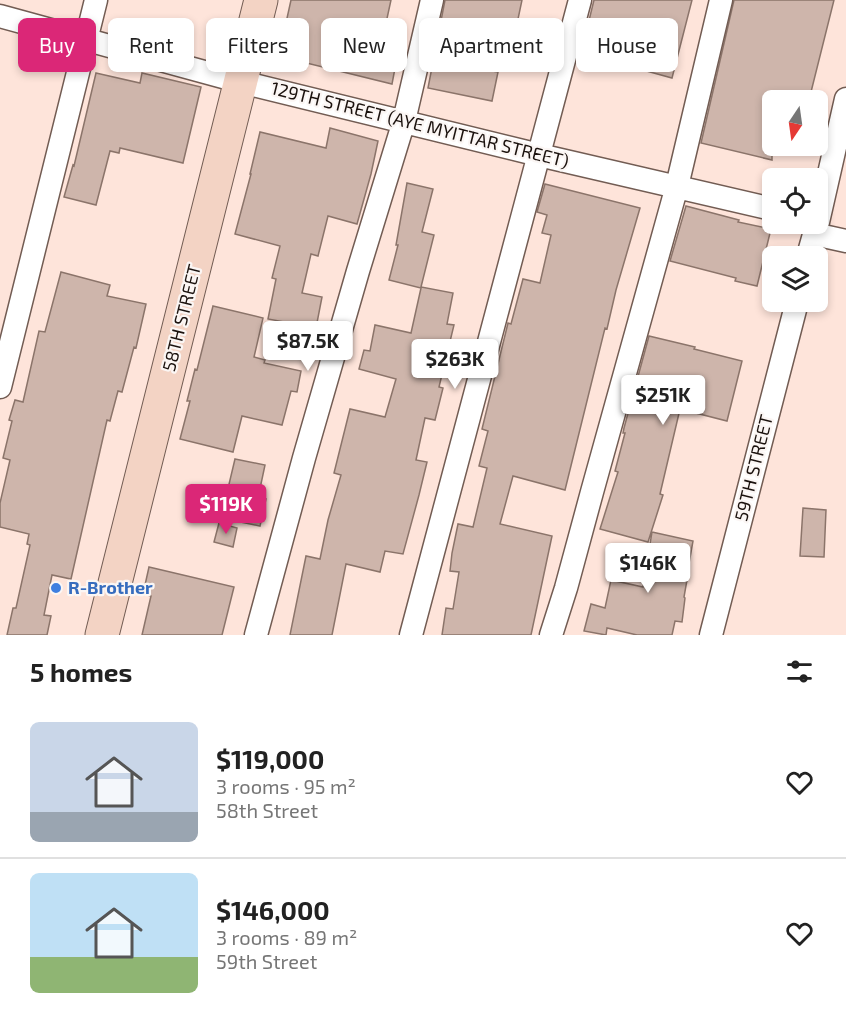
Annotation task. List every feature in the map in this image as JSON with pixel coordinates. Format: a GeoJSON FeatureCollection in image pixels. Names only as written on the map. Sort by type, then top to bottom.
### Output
{"type":"FeatureCollection","features":[{"type":"Feature","properties":{"kind":"main road","name":"58TH STREET"},"geometry":{"type":"LineString","coordinates":[[102,635],[261,0]]}},
{"type":"Feature","properties":{"kind":"street"},"geometry":{"type":"LineString","coordinates":[[92,18],[96,0]]}},
{"type":"Feature","properties":{"kind":"street"},"geometry":{"type":"LineString","coordinates":[[256,635],[304,458],[404,121],[432,0]]}},
{"type":"Feature","properties":{"kind":"street"},"geometry":{"type":"LineString","coordinates":[[411,635],[580,0]]}},
{"type":"Feature","properties":{"kind":"street"},"geometry":{"type":"LineString","coordinates":[[551,635],[677,186],[721,0]]}},
{"type":"Feature","properties":{"kind":"street","name":"129TH STREET (AYE MYITTAR STREET)"},"geometry":{"type":"LineString","coordinates":[[0,16],[18,21]]}},
{"type":"Feature","properties":{"kind":"street","name":"129TH STREET (AYE MYITTAR STREET)"},"geometry":{"type":"LineString","coordinates":[[96,42],[241,82],[762,207]]}},
{"type":"Feature","properties":{"kind":"street"},"geometry":{"type":"LineString","coordinates":[[0,387],[79,72]]}},
{"type":"Feature","properties":{"kind":"street"},"geometry":{"type":"LineString","coordinates":[[828,177],[846,99]]}},
{"type":"Feature","properties":{"kind":"street"},"geometry":{"type":"LineString","coordinates":[[828,230],[846,241]]}},
{"type":"Feature","properties":{"kind":"street","name":"59TH STREET"},"geometry":{"type":"LineString","coordinates":[[711,635],[794,312]]}},
{"type":"Feature","properties":{"kind":"building"},"geometry":{"type":"Polygon","coordinates":[[[291,0],[391,0],[387,18],[321,18],[321,67],[309,64],[309,18],[287,18],[291,0]]]}},
{"type":"Feature","properties":{"kind":"building"},"geometry":{"type":"Polygon","coordinates":[[[445,0],[522,0],[518,18],[442,18],[445,0]]]}},
{"type":"Feature","properties":{"kind":"building"},"geometry":{"type":"Polygon","coordinates":[[[594,0],[692,0],[678,55],[678,18],[590,18],[594,0]]]}},
{"type":"Feature","properties":{"kind":"building"},"geometry":{"type":"Polygon","coordinates":[[[734,0],[834,0],[812,90],[762,90],[762,156],[772,156],[772,160],[701,143],[734,0]]]}},
{"type":"Feature","properties":{"kind":"building"},"geometry":{"type":"Polygon","coordinates":[[[343,72],[394,72],[392,84],[343,72]]]}},
{"type":"Feature","properties":{"kind":"building"},"geometry":{"type":"Polygon","coordinates":[[[431,72],[498,72],[492,101],[428,88],[431,72]]]}},
{"type":"Feature","properties":{"kind":"building"},"geometry":{"type":"Polygon","coordinates":[[[650,72],[674,72],[672,78],[650,72]]]}},
{"type":"Feature","properties":{"kind":"building"},"geometry":{"type":"Polygon","coordinates":[[[96,73],[140,83],[142,73],[201,87],[183,163],[120,148],[119,153],[110,151],[96,205],[64,197],[74,166],[96,73]]]}},
{"type":"Feature","properties":{"kind":"building"},"geometry":{"type":"Polygon","coordinates":[[[330,128],[378,141],[357,224],[328,216],[318,256],[311,254],[302,293],[322,297],[316,328],[268,319],[276,279],[272,278],[280,246],[235,234],[260,132],[326,148],[330,128]]]}},
{"type":"Feature","properties":{"kind":"building"},"geometry":{"type":"Polygon","coordinates":[[[407,183],[433,189],[422,232],[434,235],[421,287],[453,293],[447,324],[454,325],[439,387],[443,388],[435,420],[425,418],[416,460],[427,462],[419,495],[403,554],[385,551],[380,572],[346,564],[332,635],[290,635],[306,556],[320,559],[341,475],[334,473],[350,409],[385,417],[396,379],[359,369],[364,350],[370,351],[375,325],[411,333],[421,288],[389,280],[398,245],[396,245],[407,183]]]}},
{"type":"Feature","properties":{"kind":"building"},"geometry":{"type":"Polygon","coordinates":[[[545,184],[640,208],[607,329],[605,328],[565,490],[513,476],[500,524],[552,536],[531,635],[442,635],[446,608],[453,609],[459,572],[450,571],[458,524],[473,527],[487,468],[479,466],[488,431],[482,429],[508,323],[511,324],[523,279],[540,283],[551,235],[542,233],[547,215],[537,212],[545,184]]]}},
{"type":"Feature","properties":{"kind":"building"},"geometry":{"type":"Polygon","coordinates":[[[686,206],[762,227],[762,234],[770,234],[767,246],[762,246],[762,266],[757,286],[735,281],[736,278],[670,261],[686,206]]]}},
{"type":"Feature","properties":{"kind":"building"},"geometry":{"type":"Polygon","coordinates":[[[61,272],[110,285],[107,296],[146,304],[136,348],[134,347],[122,392],[118,391],[110,421],[107,420],[71,579],[52,575],[44,615],[51,616],[47,635],[7,635],[13,608],[16,608],[30,545],[27,544],[29,534],[0,527],[0,503],[10,460],[3,458],[12,421],[9,420],[15,400],[23,402],[39,331],[45,332],[61,272]]]}},
{"type":"Feature","properties":{"kind":"building"},"geometry":{"type":"Polygon","coordinates":[[[213,306],[263,318],[254,357],[265,360],[264,363],[301,371],[297,392],[291,391],[282,425],[242,416],[233,452],[180,439],[190,401],[187,401],[213,306]]]}},
{"type":"Feature","properties":{"kind":"building"},"geometry":{"type":"Polygon","coordinates":[[[649,336],[742,361],[727,421],[680,409],[660,494],[663,495],[648,542],[600,529],[618,472],[615,471],[625,433],[623,433],[624,428],[649,336]]]}},
{"type":"Feature","properties":{"kind":"building"},"geometry":{"type":"Polygon","coordinates":[[[235,459],[265,465],[258,498],[266,499],[260,526],[221,518],[235,459]]]}},
{"type":"Feature","properties":{"kind":"building"},"geometry":{"type":"Polygon","coordinates":[[[803,508],[826,510],[824,557],[800,556],[803,508]]]}},
{"type":"Feature","properties":{"kind":"building"},"geometry":{"type":"Polygon","coordinates":[[[219,523],[237,528],[233,547],[214,542],[219,523]]]}},
{"type":"Feature","properties":{"kind":"building"},"geometry":{"type":"Polygon","coordinates":[[[652,532],[693,541],[682,622],[675,621],[672,635],[637,635],[607,628],[606,635],[584,631],[591,604],[605,608],[611,580],[643,587],[652,532]]]}},
{"type":"Feature","properties":{"kind":"building"},"geometry":{"type":"Polygon","coordinates":[[[149,567],[234,587],[222,635],[142,635],[151,596],[143,594],[149,567]]]}},
{"type":"Feature","properties":{"kind":"place","name":"R-Brother"},"geometry":{"type":"Point","coordinates":[56,588]}}]}
